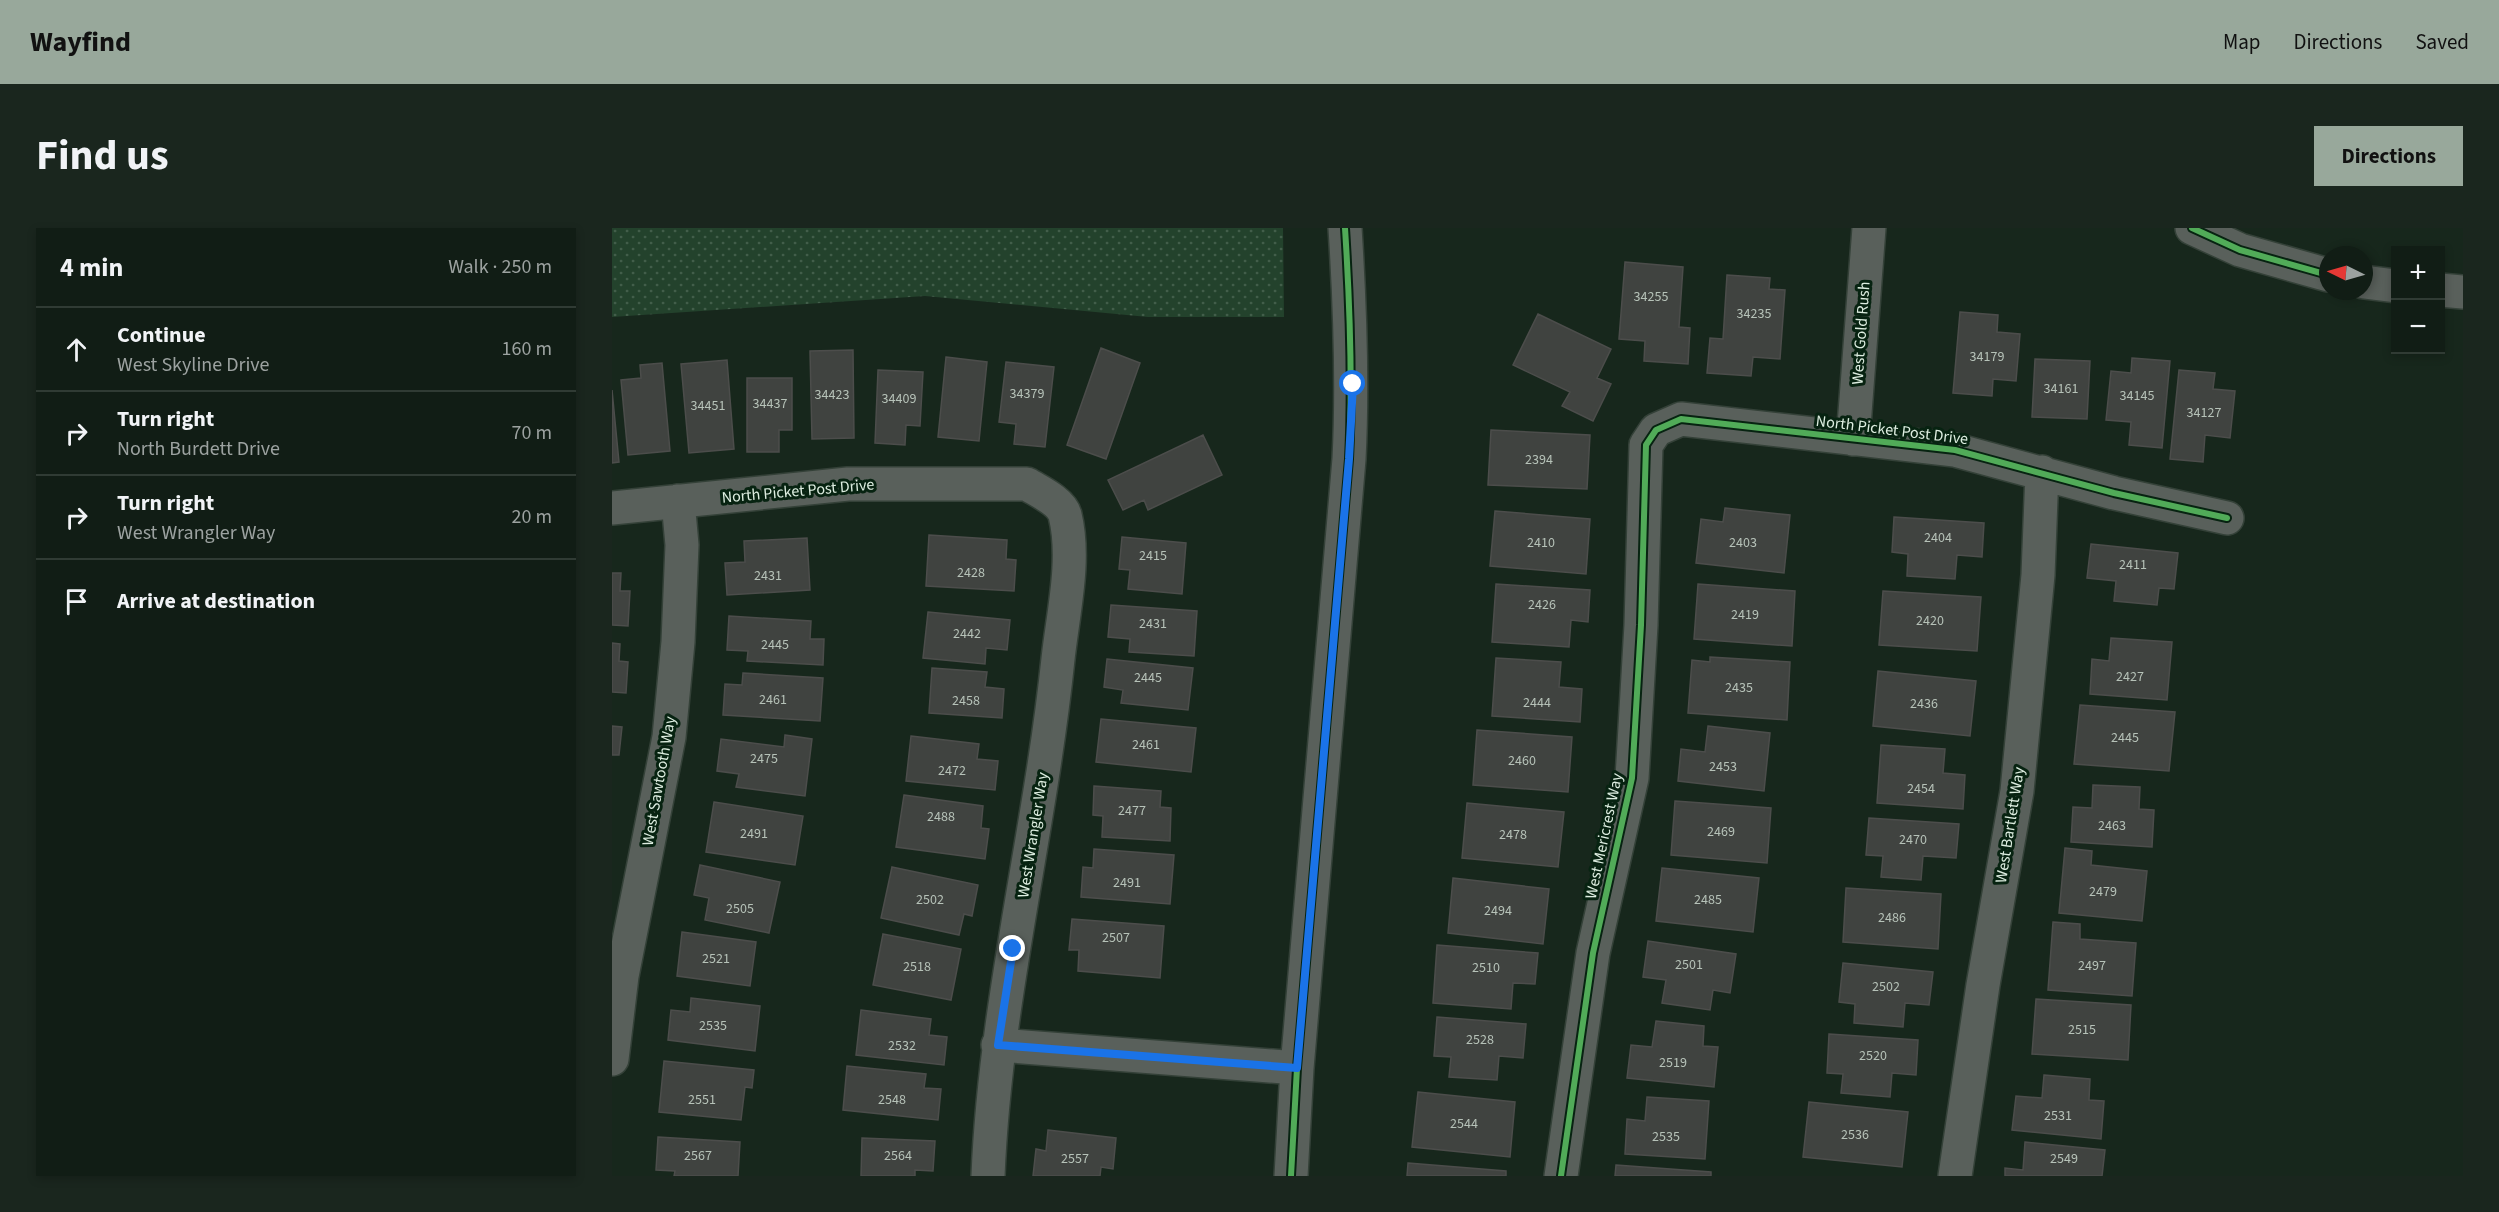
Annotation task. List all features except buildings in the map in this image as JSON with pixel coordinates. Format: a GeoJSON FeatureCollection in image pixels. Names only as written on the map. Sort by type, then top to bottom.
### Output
{"type":"FeatureCollection","features":[{"type":"Feature","properties":{"kind":"street"},"geometry":{"type":"LineString","coordinates":[[1291,1176],[1297,1068],[1349,459],[1352,333],[1345,228]]}},
{"type":"Feature","properties":{"kind":"street","name":"West Gold Rush"},"geometry":{"type":"LineString","coordinates":[[1853,439],[1869,228]]}},
{"type":"Feature","properties":{"kind":"street"},"geometry":{"type":"LineString","coordinates":[[2193,228],[2240,250],[2319,272]]}},
{"type":"Feature","properties":{"kind":"street"},"geometry":{"type":"LineString","coordinates":[[2373,283],[2391,285]]}},
{"type":"Feature","properties":{"kind":"street"},"geometry":{"type":"LineString","coordinates":[[2445,290],[2463,292]]}},
{"type":"Feature","properties":{"kind":"street","name":"North Picket Post Drive"},"geometry":{"type":"LineString","coordinates":[[1656,430],[1681,419],[1955,450],[2114,493],[2227,518]]}},
{"type":"Feature","properties":{"kind":"street","name":"West Mericrest Way"},"geometry":{"type":"LineString","coordinates":[[1561,1176],[1593,953],[1632,777],[1641,625],[1646,445],[1656,430]]}},
{"type":"Feature","properties":{"kind":"street","name":"West Bartlett Way"},"geometry":{"type":"LineString","coordinates":[[1955,1176],[1983,985],[2017,791],[2038,575],[2042,472]]}},
{"type":"Feature","properties":{"kind":"street","name":"North Picket Post Drive"},"geometry":{"type":"LineString","coordinates":[[612,508],[848,484],[1027,484],[1052,500]]}},
{"type":"Feature","properties":{"kind":"street","name":"West Wrangler Way"},"geometry":{"type":"LineString","coordinates":[[988,1176],[998,1045],[1038,816],[1055,689],[1070,548],[1064,512],[1052,500]]}},
{"type":"Feature","properties":{"kind":"street","name":"West Sawtooth Way"},"geometry":{"type":"LineString","coordinates":[[612,1059],[622,976],[669,737],[678,642],[682,545],[678,501]]}},
{"type":"Feature","properties":{"kind":"street"},"geometry":{"type":"LineString","coordinates":[[998,1045],[1297,1068]]}},
{"type":"Feature","properties":{"kind":"green space"},"geometry":{"type":"Polygon","coordinates":[[[612,228],[1283,228],[1284,317],[1148,317],[925,296],[612,317],[612,228]]]}},
{"type":"Feature","properties":{"kind":"cycle path"},"geometry":{"type":"LineString","coordinates":[[1291,1176],[1297,1068],[1349,459],[1351,401],[1345,228]]}},
{"type":"Feature","properties":{"kind":"cycle path"},"geometry":{"type":"LineString","coordinates":[[2192,228],[2240,250],[2319,272]]}},
{"type":"Feature","properties":{"kind":"cycle path"},"geometry":{"type":"LineString","coordinates":[[1561,1176],[1593,953],[1632,778],[1641,625],[1646,445],[1656,430],[1681,419],[1955,450],[2114,493],[2227,518]]}},
{"type":"Feature","properties":{"kind":"route"},"geometry":{"type":"LineString","coordinates":[[1013,949],[998,1045],[1297,1068],[1349,459],[1353,384]]}}]}
